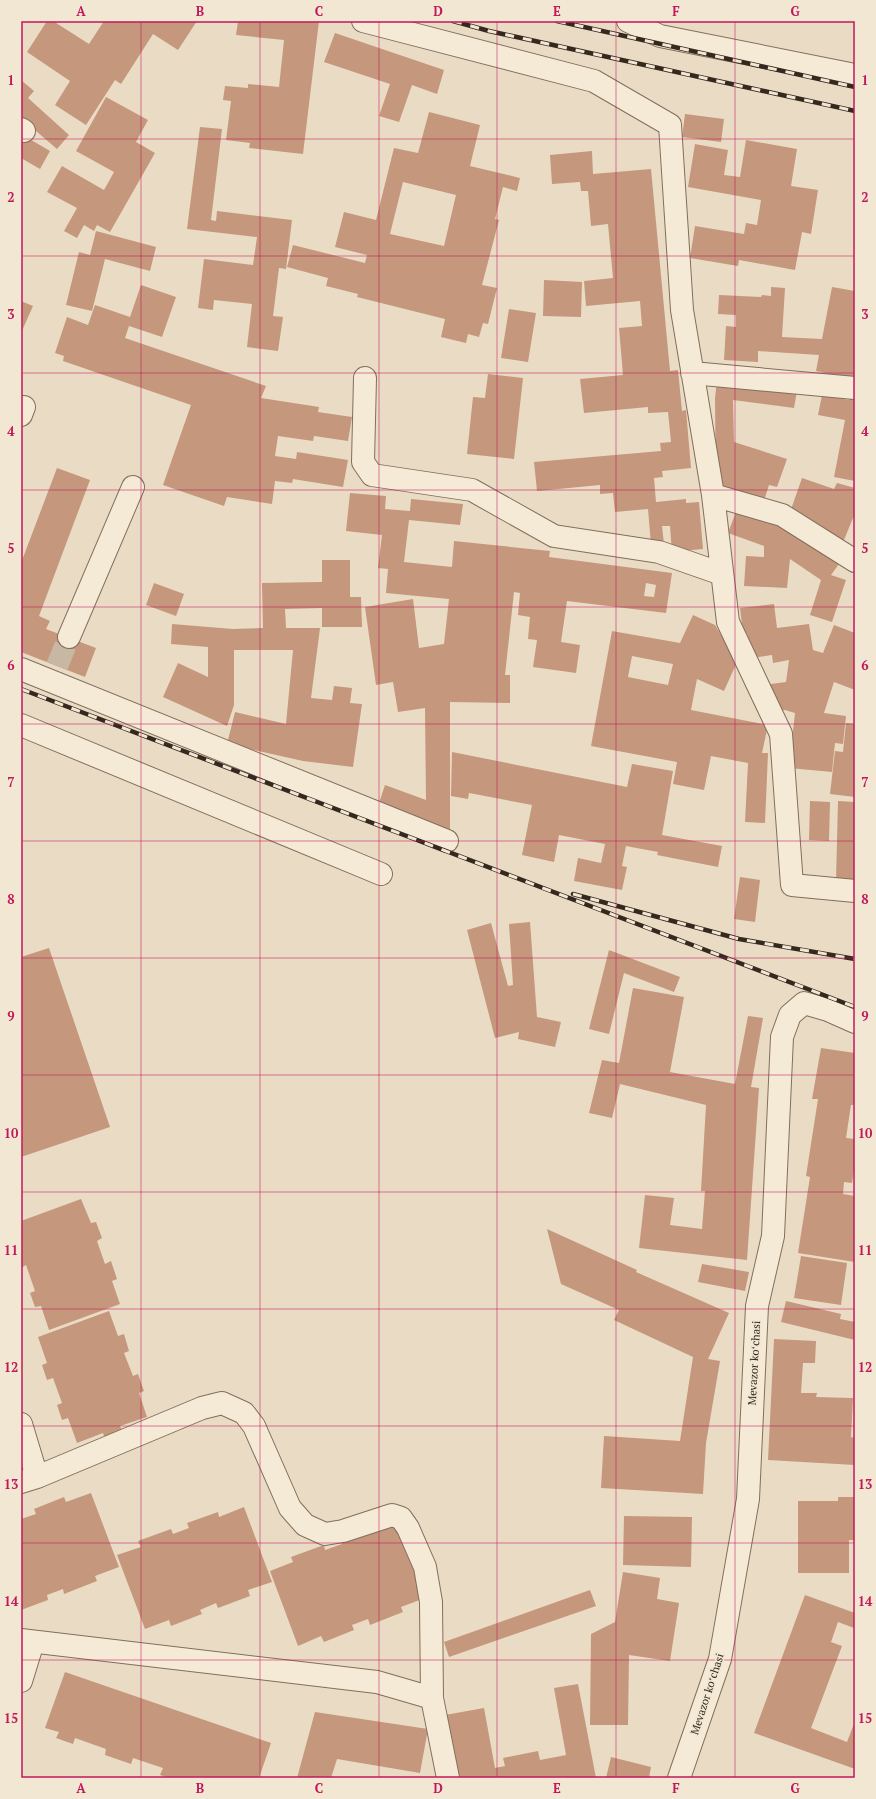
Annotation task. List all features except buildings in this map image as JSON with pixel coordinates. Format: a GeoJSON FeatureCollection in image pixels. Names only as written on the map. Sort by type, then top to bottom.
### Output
{"type":"FeatureCollection","features":[{"type":"Feature","properties":{"kind":"street"},"geometry":{"type":"LineString","coordinates":[[362,21],[594,81],[670,125],[682,310],[713,495],[728,622],[781,734],[792,885],[855,891]]}},
{"type":"Feature","properties":{"kind":"street"},"geometry":{"type":"LineString","coordinates":[[628,21],[660,36],[855,76]]}},
{"type":"Feature","properties":{"kind":"street"},"geometry":{"type":"LineString","coordinates":[[692,373],[855,388]]}},
{"type":"Feature","properties":{"kind":"street"},"geometry":{"type":"LineString","coordinates":[[365,378],[363,462],[372,475],[472,490],[554,536],[659,552],[722,574]]}},
{"type":"Feature","properties":{"kind":"street"},"geometry":{"type":"LineString","coordinates":[[69,638],[133,487]]}},
{"type":"Feature","properties":{"kind":"street"},"geometry":{"type":"LineString","coordinates":[[713,495],[782,515],[855,561]]}},
{"type":"Feature","properties":{"kind":"street"},"geometry":{"type":"LineString","coordinates":[[21,669],[54,673],[447,841]]}},
{"type":"Feature","properties":{"kind":"street"},"geometry":{"type":"LineString","coordinates":[[21,725],[382,874]]}},
{"type":"Feature","properties":{"kind":"street","name":"Mevazor koʻchasi"},"geometry":{"type":"LineString","coordinates":[[679,1778],[720,1659],[748,1500],[757,1306],[773,1236],[782,1037],[790,1014],[804,1003],[828,1010],[855,1022]]}},
{"type":"Feature","properties":{"kind":"street"},"geometry":{"type":"LineString","coordinates":[[21,1424],[29,1479],[202,1408],[222,1403],[244,1413],[254,1426],[290,1508],[305,1525],[325,1534],[343,1531],[392,1515],[401,1518],[408,1528],[425,1567],[431,1602],[432,1698],[448,1778]]}},
{"type":"Feature","properties":{"kind":"street"},"geometry":{"type":"LineString","coordinates":[[21,1681],[27,1641],[377,1682],[432,1698]]}},
{"type":"Feature","properties":{"kind":"tunnel"},"geometry":{"type":"LineString","coordinates":[[57,666],[69,637]]}},
{"type":"Feature","properties":{"kind":"railway"},"geometry":{"type":"LineString","coordinates":[[453,21],[489,31],[855,111]]}},
{"type":"Feature","properties":{"kind":"railway"},"geometry":{"type":"LineString","coordinates":[[557,21],[855,87]]}},
{"type":"Feature","properties":{"kind":"railway"},"geometry":{"type":"LineString","coordinates":[[21,689],[855,1007]]}},
{"type":"Feature","properties":{"kind":"railway"},"geometry":{"type":"LineString","coordinates":[[573,894],[739,939],[855,959]]}}]}
